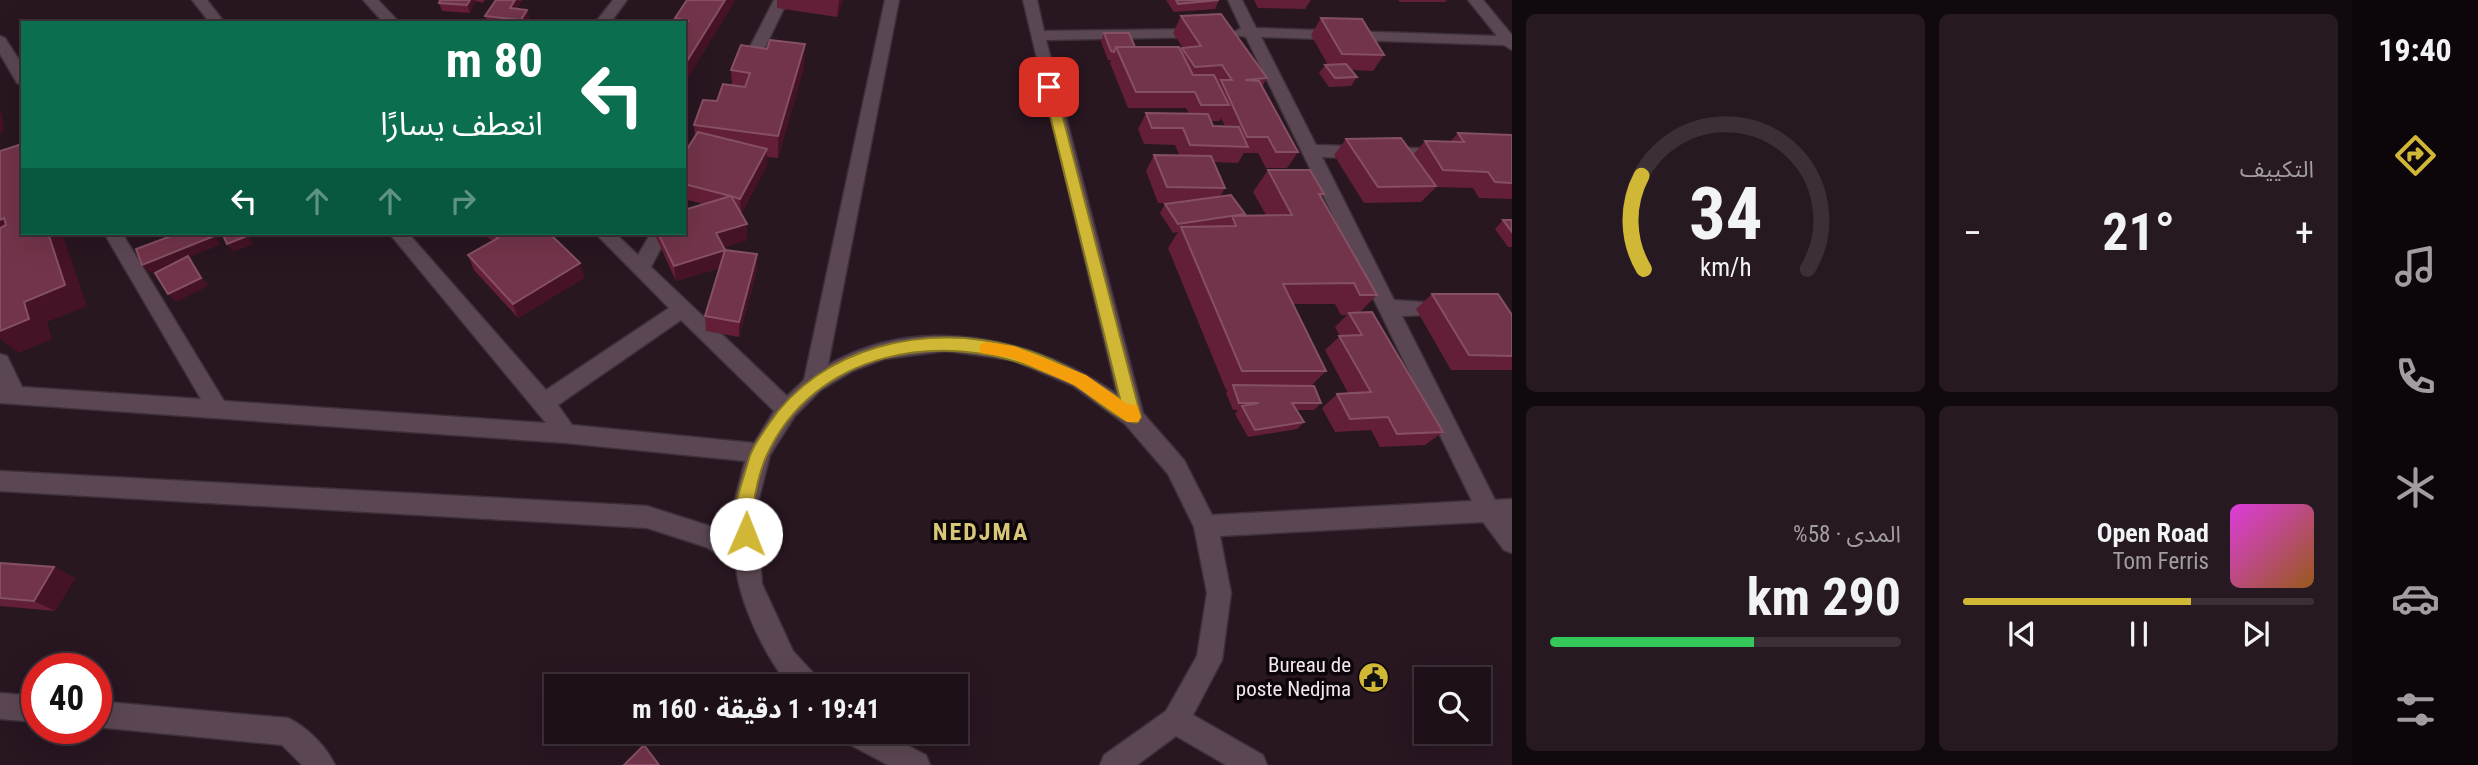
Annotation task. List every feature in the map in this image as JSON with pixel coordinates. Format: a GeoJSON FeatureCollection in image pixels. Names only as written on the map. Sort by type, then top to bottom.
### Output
{"type":"FeatureCollection","features":[{"type":"Feature","properties":{"kind":"street"},"geometry":{"type":"LineString","coordinates":[[198,0],[216,21]]}},
{"type":"Feature","properties":{"kind":"street"},"geometry":{"type":"LineString","coordinates":[[370,0],[391,21]]}},
{"type":"Feature","properties":{"kind":"street"},"geometry":{"type":"LineString","coordinates":[[604,21],[620,0]]}},
{"type":"Feature","properties":{"kind":"street"},"geometry":{"type":"LineString","coordinates":[[735,92],[781,0]]}},
{"type":"Feature","properties":{"kind":"street"},"geometry":{"type":"LineString","coordinates":[[814,384],[892,0]]}},
{"type":"Feature","properties":{"kind":"street"},"geometry":{"type":"LineString","coordinates":[[1030,0],[1133,417]]}},
{"type":"Feature","properties":{"kind":"street"},"geometry":{"type":"LineString","coordinates":[[1234,0],[1488,510],[1512,542]]}},
{"type":"Feature","properties":{"kind":"street"},"geometry":{"type":"LineString","coordinates":[[1475,0],[1511,42]]}},
{"type":"Feature","properties":{"kind":"street"},"geometry":{"type":"LineString","coordinates":[[1037,36],[1251,32],[1511,42]]}},
{"type":"Feature","properties":{"kind":"street"},"geometry":{"type":"LineString","coordinates":[[0,41],[21,77]]}},
{"type":"Feature","properties":{"kind":"street"},"geometry":{"type":"LineString","coordinates":[[1310,151],[1458,155]]}},
{"type":"Feature","properties":{"kind":"street"},"geometry":{"type":"LineString","coordinates":[[114,235],[219,411]]}},
{"type":"Feature","properties":{"kind":"street"},"geometry":{"type":"LineString","coordinates":[[400,235],[544,403],[566,434]]}},
{"type":"Feature","properties":{"kind":"street"},"geometry":{"type":"LineString","coordinates":[[606,235],[787,410]]}},
{"type":"Feature","properties":{"kind":"street"},"geometry":{"type":"LineString","coordinates":[[640,269],[659,235]]}},
{"type":"Feature","properties":{"kind":"street"},"geometry":{"type":"LineString","coordinates":[[1388,308],[1457,309]]}},
{"type":"Feature","properties":{"kind":"street"},"geometry":{"type":"LineString","coordinates":[[544,403],[682,309]]}},
{"type":"Feature","properties":{"kind":"street"},"geometry":{"type":"LineString","coordinates":[[797,674],[784,660],[750,585],[744,510],[760,453],[787,410],[814,384],[846,365],[881,351],[946,343],[1014,352],[1080,380],[1133,417],[1176,467],[1206,526],[1219,593],[1209,660],[1175,720],[1114,765]]}},
{"type":"Feature","properties":{"kind":"street"},"geometry":{"type":"LineString","coordinates":[[0,362],[8,394],[566,434],[760,453]]}},
{"type":"Feature","properties":{"kind":"street"},"geometry":{"type":"LineString","coordinates":[[0,481],[647,517],[713,538],[747,559]]}},
{"type":"Feature","properties":{"kind":"street"},"geometry":{"type":"LineString","coordinates":[[1206,526],[1512,510]]}},
{"type":"Feature","properties":{"kind":"street"},"geometry":{"type":"LineString","coordinates":[[0,706],[21,708]]}},
{"type":"Feature","properties":{"kind":"street"},"geometry":{"type":"LineString","coordinates":[[112,716],[288,732],[321,765]]}},
{"type":"Feature","properties":{"kind":"street"},"geometry":{"type":"LineString","coordinates":[[1175,720],[1253,765]]}},
{"type":"Feature","properties":{"kind":"street"},"geometry":{"type":"LineString","coordinates":[[877,744],[916,765]]}},
{"type":"Feature","properties":{"kind":"building"},"geometry":{"type":"Polygon","coordinates":[[[440,0],[470,0],[467,5],[439,3],[440,0]]]}},
{"type":"Feature","properties":{"kind":"building"},"geometry":{"type":"Polygon","coordinates":[[[496,0],[515,0],[510,8],[527,10],[521,20],[485,16],[496,0]]]}},
{"type":"Feature","properties":{"kind":"building"},"geometry":{"type":"Polygon","coordinates":[[[687,0],[725,0],[686,63],[688,21],[675,18],[687,0]]]}},
{"type":"Feature","properties":{"kind":"building"},"geometry":{"type":"Polygon","coordinates":[[[1176,0],[1219,0],[1178,4],[1176,0]]]}},
{"type":"Feature","properties":{"kind":"building"},"geometry":{"type":"Polygon","coordinates":[[[1221,14],[1267,78],[1245,80],[1259,81],[1298,152],[1276,152],[1268,137],[1247,137],[1221,80],[1232,80],[1222,65],[1195,67],[1182,48],[1201,46],[1181,16],[1221,14]]]}},
{"type":"Feature","properties":{"kind":"building"},"geometry":{"type":"Polygon","coordinates":[[[1321,18],[1362,19],[1384,55],[1342,54],[1321,18]]]}},
{"type":"Feature","properties":{"kind":"building"},"geometry":{"type":"Polygon","coordinates":[[[1104,33],[1129,33],[1135,47],[1116,47],[1114,52],[1111,51],[1104,33]]]}},
{"type":"Feature","properties":{"kind":"building"},"geometry":{"type":"Polygon","coordinates":[[[770,40],[805,44],[778,136],[694,125],[703,100],[717,101],[723,84],[745,87],[750,73],[731,70],[741,45],[767,49],[770,40]]]}},
{"type":"Feature","properties":{"kind":"building"},"geometry":{"type":"Polygon","coordinates":[[[1116,47],[1179,47],[1193,75],[1214,75],[1229,105],[1201,105],[1195,92],[1136,92],[1116,47]]]}},
{"type":"Feature","properties":{"kind":"building"},"geometry":{"type":"Polygon","coordinates":[[[1346,64],[1357,77],[1335,78],[1325,65],[1346,64]]]}},
{"type":"Feature","properties":{"kind":"building"},"geometry":{"type":"Polygon","coordinates":[[[1146,113],[1208,114],[1213,126],[1239,127],[1248,147],[1190,145],[1183,128],[1152,128],[1146,113]]]}},
{"type":"Feature","properties":{"kind":"building"},"geometry":{"type":"Polygon","coordinates":[[[698,132],[767,149],[740,199],[686,185],[686,151],[698,132]]]}},
{"type":"Feature","properties":{"kind":"building"},"geometry":{"type":"Polygon","coordinates":[[[1458,133],[1512,135],[1512,183],[1495,182],[1488,172],[1443,170],[1425,141],[1464,142],[1458,133]]]}},
{"type":"Feature","properties":{"kind":"building"},"geometry":{"type":"Polygon","coordinates":[[[1401,138],[1436,186],[1378,187],[1346,139],[1401,138]]]}},
{"type":"Feature","properties":{"kind":"building"},"geometry":{"type":"Polygon","coordinates":[[[19,145],[21,235],[49,235],[65,285],[24,302],[29,319],[0,331],[0,228],[6,225],[4,218],[0,220],[0,151],[19,145]]]}},
{"type":"Feature","properties":{"kind":"building"},"geometry":{"type":"Polygon","coordinates":[[[1154,155],[1211,156],[1225,188],[1167,187],[1154,155]]]}},
{"type":"Feature","properties":{"kind":"building"},"geometry":{"type":"Polygon","coordinates":[[[1268,170],[1310,170],[1324,194],[1319,194],[1377,295],[1360,295],[1354,283],[1283,284],[1326,371],[1242,371],[1181,227],[1236,226],[1232,216],[1292,215],[1268,170]]]}},
{"type":"Feature","properties":{"kind":"building"},"geometry":{"type":"Polygon","coordinates":[[[1231,195],[1245,214],[1178,224],[1165,204],[1231,195]]]}},
{"type":"Feature","properties":{"kind":"building"},"geometry":{"type":"Polygon","coordinates":[[[731,196],[747,224],[716,233],[725,250],[674,266],[659,235],[686,235],[686,209],[731,196]]]}},
{"type":"Feature","properties":{"kind":"building"},"geometry":{"type":"Polygon","coordinates":[[[1503,220],[1512,220],[1512,232],[1503,220]]]}},
{"type":"Feature","properties":{"kind":"building"},"geometry":{"type":"Polygon","coordinates":[[[174,235],[214,236],[142,265],[136,249],[174,235]]]}},
{"type":"Feature","properties":{"kind":"building"},"geometry":{"type":"Polygon","coordinates":[[[223,235],[247,236],[227,244],[223,235]]]}},
{"type":"Feature","properties":{"kind":"building"},"geometry":{"type":"Polygon","coordinates":[[[494,235],[551,235],[580,263],[513,304],[468,255],[498,238],[494,235]]]}},
{"type":"Feature","properties":{"kind":"building"},"geometry":{"type":"Polygon","coordinates":[[[725,250],[757,254],[739,322],[705,316],[725,250]]]}},
{"type":"Feature","properties":{"kind":"building"},"geometry":{"type":"Polygon","coordinates":[[[188,256],[201,278],[168,294],[155,273],[188,256]]]}},
{"type":"Feature","properties":{"kind":"building"},"geometry":{"type":"Polygon","coordinates":[[[1432,294],[1498,294],[1512,315],[1512,356],[1469,355],[1432,294]]]}},
{"type":"Feature","properties":{"kind":"building"},"geometry":{"type":"Polygon","coordinates":[[[1372,312],[1443,432],[1397,434],[1388,417],[1350,419],[1337,394],[1371,392],[1339,336],[1362,335],[1349,313],[1372,312]]]}},
{"type":"Feature","properties":{"kind":"building"},"geometry":{"type":"Polygon","coordinates":[[[1233,385],[1314,386],[1321,403],[1292,403],[1304,422],[1255,430],[1242,406],[1259,403],[1239,403],[1233,385]]]}},
{"type":"Feature","properties":{"kind":"building"},"geometry":{"type":"Polygon","coordinates":[[[0,563],[54,567],[34,601],[0,598],[0,563]]]}},
{"type":"Feature","properties":{"kind":"building"},"geometry":{"type":"Polygon","coordinates":[[[644,745],[659,765],[624,765],[644,745]]]}},
{"type":"Feature","properties":{"kind":"slow traffic"},"geometry":{"type":"LineString","coordinates":[[986,349],[1014,352],[1080,380],[1133,417],[1131,410]]}},
{"type":"Feature","properties":{"kind":"place","name":"Bureau de poste Nedjma"},"geometry":{"type":"Point","coordinates":[1374,677]}},
{"type":"Feature","properties":{"kind":"district","name":"NEDJMA"},"geometry":{"type":"Point","coordinates":[981,532]}},
{"type":"Feature","properties":{"kind":"route"},"geometry":{"type":"LineString","coordinates":[[746,534],[744,510],[758,455],[787,410],[814,384],[846,365],[881,351],[946,343],[1014,352],[1080,380],[1133,417],[1049,87]]}}]}
